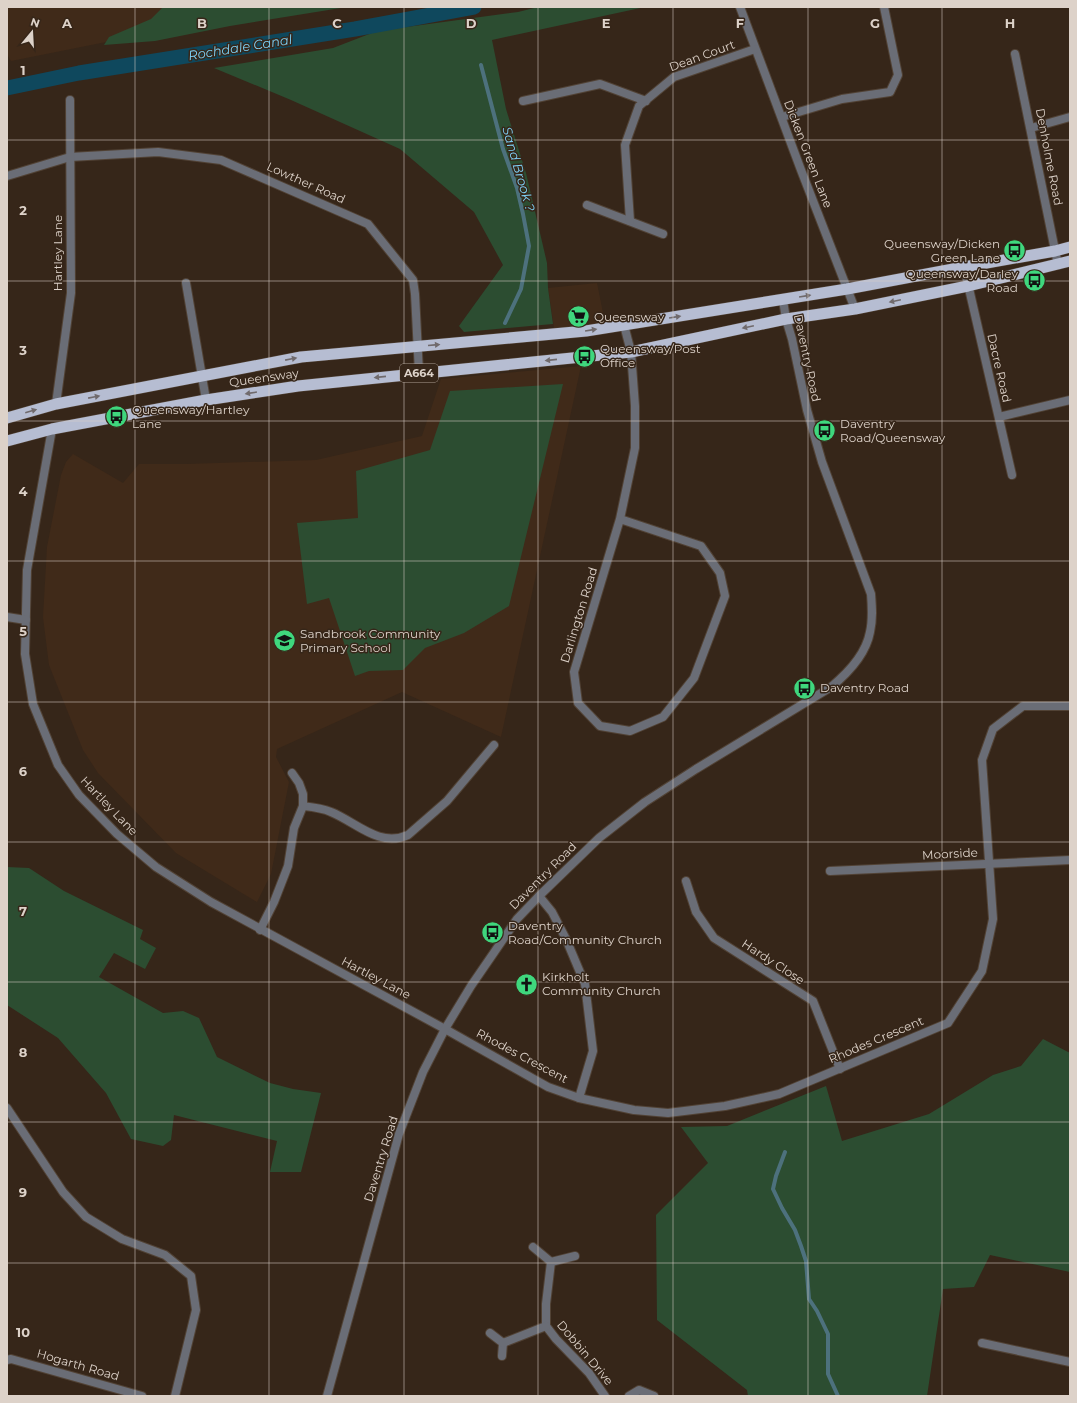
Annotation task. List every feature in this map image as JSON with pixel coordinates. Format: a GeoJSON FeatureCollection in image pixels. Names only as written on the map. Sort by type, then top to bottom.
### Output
{"type":"FeatureCollection","features":[{"type":"Feature","properties":{"kind":"highway","name":"Queensway"},"geometry":{"type":"LineString","coordinates":[[7,418],[56,404],[301,357],[586,331],[848,289],[964,267],[1055,252],[1070,247]]}},
{"type":"Feature","properties":{"kind":"highway","name":"Queensway"},"geometry":{"type":"LineString","coordinates":[[7,442],[52,429],[206,400],[298,386],[631,352],[786,320],[855,309],[968,286],[1070,261]]}},
{"type":"Feature","properties":{"kind":"street","name":"Dicken Green Lane"},"geometry":{"type":"LineString","coordinates":[[740,7],[855,309]]}},
{"type":"Feature","properties":{"kind":"street"},"geometry":{"type":"LineString","coordinates":[[782,117],[842,99],[890,92],[898,75],[884,7]]}},
{"type":"Feature","properties":{"kind":"street","name":"Dean Court"},"geometry":{"type":"LineString","coordinates":[[630,221],[625,145],[639,106],[674,77],[755,49]]}},
{"type":"Feature","properties":{"kind":"street","name":"Denholme Road"},"geometry":{"type":"LineString","coordinates":[[1015,54],[1058,265]]}},
{"type":"Feature","properties":{"kind":"street"},"geometry":{"type":"LineString","coordinates":[[523,101],[600,84],[646,101]]}},
{"type":"Feature","properties":{"kind":"street","name":"Hartley Lane"},"geometry":{"type":"LineString","coordinates":[[56,404],[71,293],[70,100]]}},
{"type":"Feature","properties":{"kind":"street"},"geometry":{"type":"LineString","coordinates":[[1031,128],[1070,117]]}},
{"type":"Feature","properties":{"kind":"street","name":"Lowther Road"},"geometry":{"type":"LineString","coordinates":[[7,176],[70,158],[158,152],[221,160],[368,224],[413,280],[419,373]]}},
{"type":"Feature","properties":{"kind":"street"},"geometry":{"type":"LineString","coordinates":[[587,205],[663,234]]}},
{"type":"Feature","properties":{"kind":"street","name":"Dacre Road"},"geometry":{"type":"LineString","coordinates":[[964,267],[1012,475]]}},
{"type":"Feature","properties":{"kind":"street"},"geometry":{"type":"LineString","coordinates":[[186,282],[206,400]]}},
{"type":"Feature","properties":{"kind":"street","name":"Daventry Road"},"geometry":{"type":"LineString","coordinates":[[327,1396],[399,1134],[424,1072],[445,1029],[471,986],[517,919],[599,838],[645,802],[696,769],[831,687],[853,665],[867,642],[872,614],[871,594],[822,462],[807,410],[792,339],[786,320],[783,300]]}},
{"type":"Feature","properties":{"kind":"street","name":"Darlington Road"},"geometry":{"type":"LineString","coordinates":[[620,519],[701,546],[720,573],[725,596],[694,678],[663,717],[630,731],[600,726],[578,703],[574,672],[620,519],[635,448],[635,406],[631,352],[624,325]]}},
{"type":"Feature","properties":{"kind":"street"},"geometry":{"type":"LineString","coordinates":[[999,417],[1070,400]]}},
{"type":"Feature","properties":{"kind":"street","name":"Hartley Lane"},"geometry":{"type":"LineString","coordinates":[[52,429],[27,570],[25,654],[33,704],[58,765],[79,795],[117,834],[156,867],[211,902],[260,930],[445,1029]]}},
{"type":"Feature","properties":{"kind":"street"},"geometry":{"type":"LineString","coordinates":[[7,617],[26,620]]}},
{"type":"Feature","properties":{"kind":"street","name":"Rhodes Crescent"},"geometry":{"type":"LineString","coordinates":[[445,1029],[548,1087],[579,1098],[634,1110],[668,1113],[725,1106],[779,1094],[948,1022],[982,971],[993,918],[982,760],[993,729],[1023,706],[1070,706]]}},
{"type":"Feature","properties":{"kind":"street"},"geometry":{"type":"LineString","coordinates":[[303,806],[330,811],[381,838],[401,838],[408,835],[447,801],[494,745]]}},
{"type":"Feature","properties":{"kind":"street"},"geometry":{"type":"LineString","coordinates":[[260,930],[274,902],[288,866],[294,828],[303,806],[303,794],[299,783],[292,773]]}},
{"type":"Feature","properties":{"kind":"street","name":"Moorside"},"geometry":{"type":"LineString","coordinates":[[830,871],[1070,860]]}},
{"type":"Feature","properties":{"kind":"street","name":"Hardy Close"},"geometry":{"type":"LineString","coordinates":[[686,881],[696,912],[714,938],[813,1001],[840,1069]]}},
{"type":"Feature","properties":{"kind":"street"},"geometry":{"type":"LineString","coordinates":[[539,896],[552,912],[566,939],[585,984],[593,1051],[579,1098]]}},
{"type":"Feature","properties":{"kind":"street"},"geometry":{"type":"LineString","coordinates":[[7,1108],[63,1192],[86,1217],[122,1239],[165,1255],[191,1276],[196,1310],[175,1396]]}},
{"type":"Feature","properties":{"kind":"street"},"geometry":{"type":"LineString","coordinates":[[533,1247],[551,1262],[575,1256]]}},
{"type":"Feature","properties":{"kind":"street","name":"Dobbin Drive"},"geometry":{"type":"LineString","coordinates":[[551,1262],[546,1304],[546,1326],[556,1339],[589,1373],[605,1396]]}},
{"type":"Feature","properties":{"kind":"street","name":"Dobbin Drive"},"geometry":{"type":"LineString","coordinates":[[503,1343],[546,1326]]}},
{"type":"Feature","properties":{"kind":"street"},"geometry":{"type":"LineString","coordinates":[[490,1333],[503,1343],[502,1356]]}},
{"type":"Feature","properties":{"kind":"street"},"geometry":{"type":"LineString","coordinates":[[982,1343],[1070,1362]]}},
{"type":"Feature","properties":{"kind":"street","name":"Hogarth Road"},"geometry":{"type":"LineString","coordinates":[[7,1360],[11,1359],[142,1396]]}},
{"type":"Feature","properties":{"kind":"street"},"geometry":{"type":"LineString","coordinates":[[629,1396],[639,1390],[654,1396]]}},
{"type":"Feature","properties":{"kind":"shaded area"},"geometry":{"type":"Polygon","coordinates":[[[7,7],[281,7],[11,61],[7,54],[7,7]]]}},
{"type":"Feature","properties":{"kind":"shaded area"},"geometry":{"type":"Polygon","coordinates":[[[597,283],[605,323],[554,328],[548,288],[597,283]]]}},
{"type":"Feature","properties":{"kind":"shaded area","name":"Sandbrook Community Primary School"},"geometry":{"type":"Polygon","coordinates":[[[581,366],[501,737],[402,692],[277,749],[276,757],[289,782],[271,874],[257,902],[176,853],[98,773],[83,750],[49,665],[43,617],[47,547],[61,475],[66,462],[73,454],[123,483],[139,464],[316,460],[422,436],[441,379],[581,366]]]}},
{"type":"Feature","properties":{"kind":"green space"},"geometry":{"type":"Polygon","coordinates":[[[163,7],[347,7],[230,26],[155,41],[104,45],[109,37],[151,19],[163,7]]]}},
{"type":"Feature","properties":{"kind":"green space"},"geometry":{"type":"Polygon","coordinates":[[[538,7],[645,7],[492,40],[506,109],[526,173],[547,263],[548,288],[553,324],[464,332],[459,326],[503,265],[474,212],[400,149],[291,100],[214,68],[333,48],[377,31],[518,12],[538,7]]]}},
{"type":"Feature","properties":{"kind":"green space"},"geometry":{"type":"Polygon","coordinates":[[[563,384],[509,606],[464,633],[425,648],[403,670],[369,671],[355,676],[329,598],[307,604],[297,523],[358,518],[356,471],[430,450],[450,391],[563,384]]]}},
{"type":"Feature","properties":{"kind":"green space"},"geometry":{"type":"Polygon","coordinates":[[[7,867],[29,868],[64,891],[143,930],[140,939],[156,948],[145,969],[114,953],[99,977],[163,1013],[183,1011],[199,1018],[217,1057],[270,1083],[293,1089],[321,1093],[301,1172],[270,1172],[277,1141],[174,1115],[171,1140],[163,1146],[131,1139],[106,1093],[58,1038],[7,1005],[7,867]]]}},
{"type":"Feature","properties":{"kind":"green space"},"geometry":{"type":"Polygon","coordinates":[[[1043,1039],[1070,1053],[1070,1272],[990,1255],[974,1287],[943,1289],[927,1396],[748,1396],[747,1390],[657,1320],[656,1215],[708,1163],[681,1127],[727,1126],[826,1086],[842,1141],[929,1114],[993,1075],[1021,1066],[1043,1039]]]}},
{"type":"Feature","properties":{"kind":"waterway","name":"Rochdale Canal"},"geometry":{"type":"LineString","coordinates":[[7,88],[79,73],[355,29],[474,7]]}},
{"type":"Feature","properties":{"kind":"waterway","name":"Sand Brook ?"},"geometry":{"type":"LineString","coordinates":[[481,65],[503,149],[517,188],[529,246],[521,289],[505,323]]}},
{"type":"Feature","properties":{"kind":"waterway"},"geometry":{"type":"LineString","coordinates":[[785,1152],[773,1189],[795,1230],[806,1261],[809,1299],[817,1311],[828,1334],[828,1374],[838,1396]]}},
{"type":"Feature","properties":{"kind":"place","name":"Queensway/Dicken Green Lane"},"geometry":{"type":"Point","coordinates":[1015,251]}},
{"type":"Feature","properties":{"kind":"place","name":"Queensway/Darley Road"},"geometry":{"type":"Point","coordinates":[1034,281]}},
{"type":"Feature","properties":{"kind":"place","name":"Queensway"},"geometry":{"type":"Point","coordinates":[579,317]}},
{"type":"Feature","properties":{"kind":"place","name":"Queensway/Post Office"},"geometry":{"type":"Point","coordinates":[584,356]}},
{"type":"Feature","properties":{"kind":"place","name":"Queensway/Hartley Lane"},"geometry":{"type":"Point","coordinates":[117,417]}},
{"type":"Feature","properties":{"kind":"place","name":"Daventry Road/Queensway"},"geometry":{"type":"Point","coordinates":[824,431]}},
{"type":"Feature","properties":{"kind":"place","name":"Sandbrook Community Primary School"},"geometry":{"type":"Point","coordinates":[284,641]}},
{"type":"Feature","properties":{"kind":"place","name":"Daventry Road"},"geometry":{"type":"Point","coordinates":[805,688]}},
{"type":"Feature","properties":{"kind":"place","name":"Daventry Road/Community Church"},"geometry":{"type":"Point","coordinates":[493,933]}},
{"type":"Feature","properties":{"kind":"place","name":"Kirkholt Community Church"},"geometry":{"type":"Point","coordinates":[526,984]}}]}
